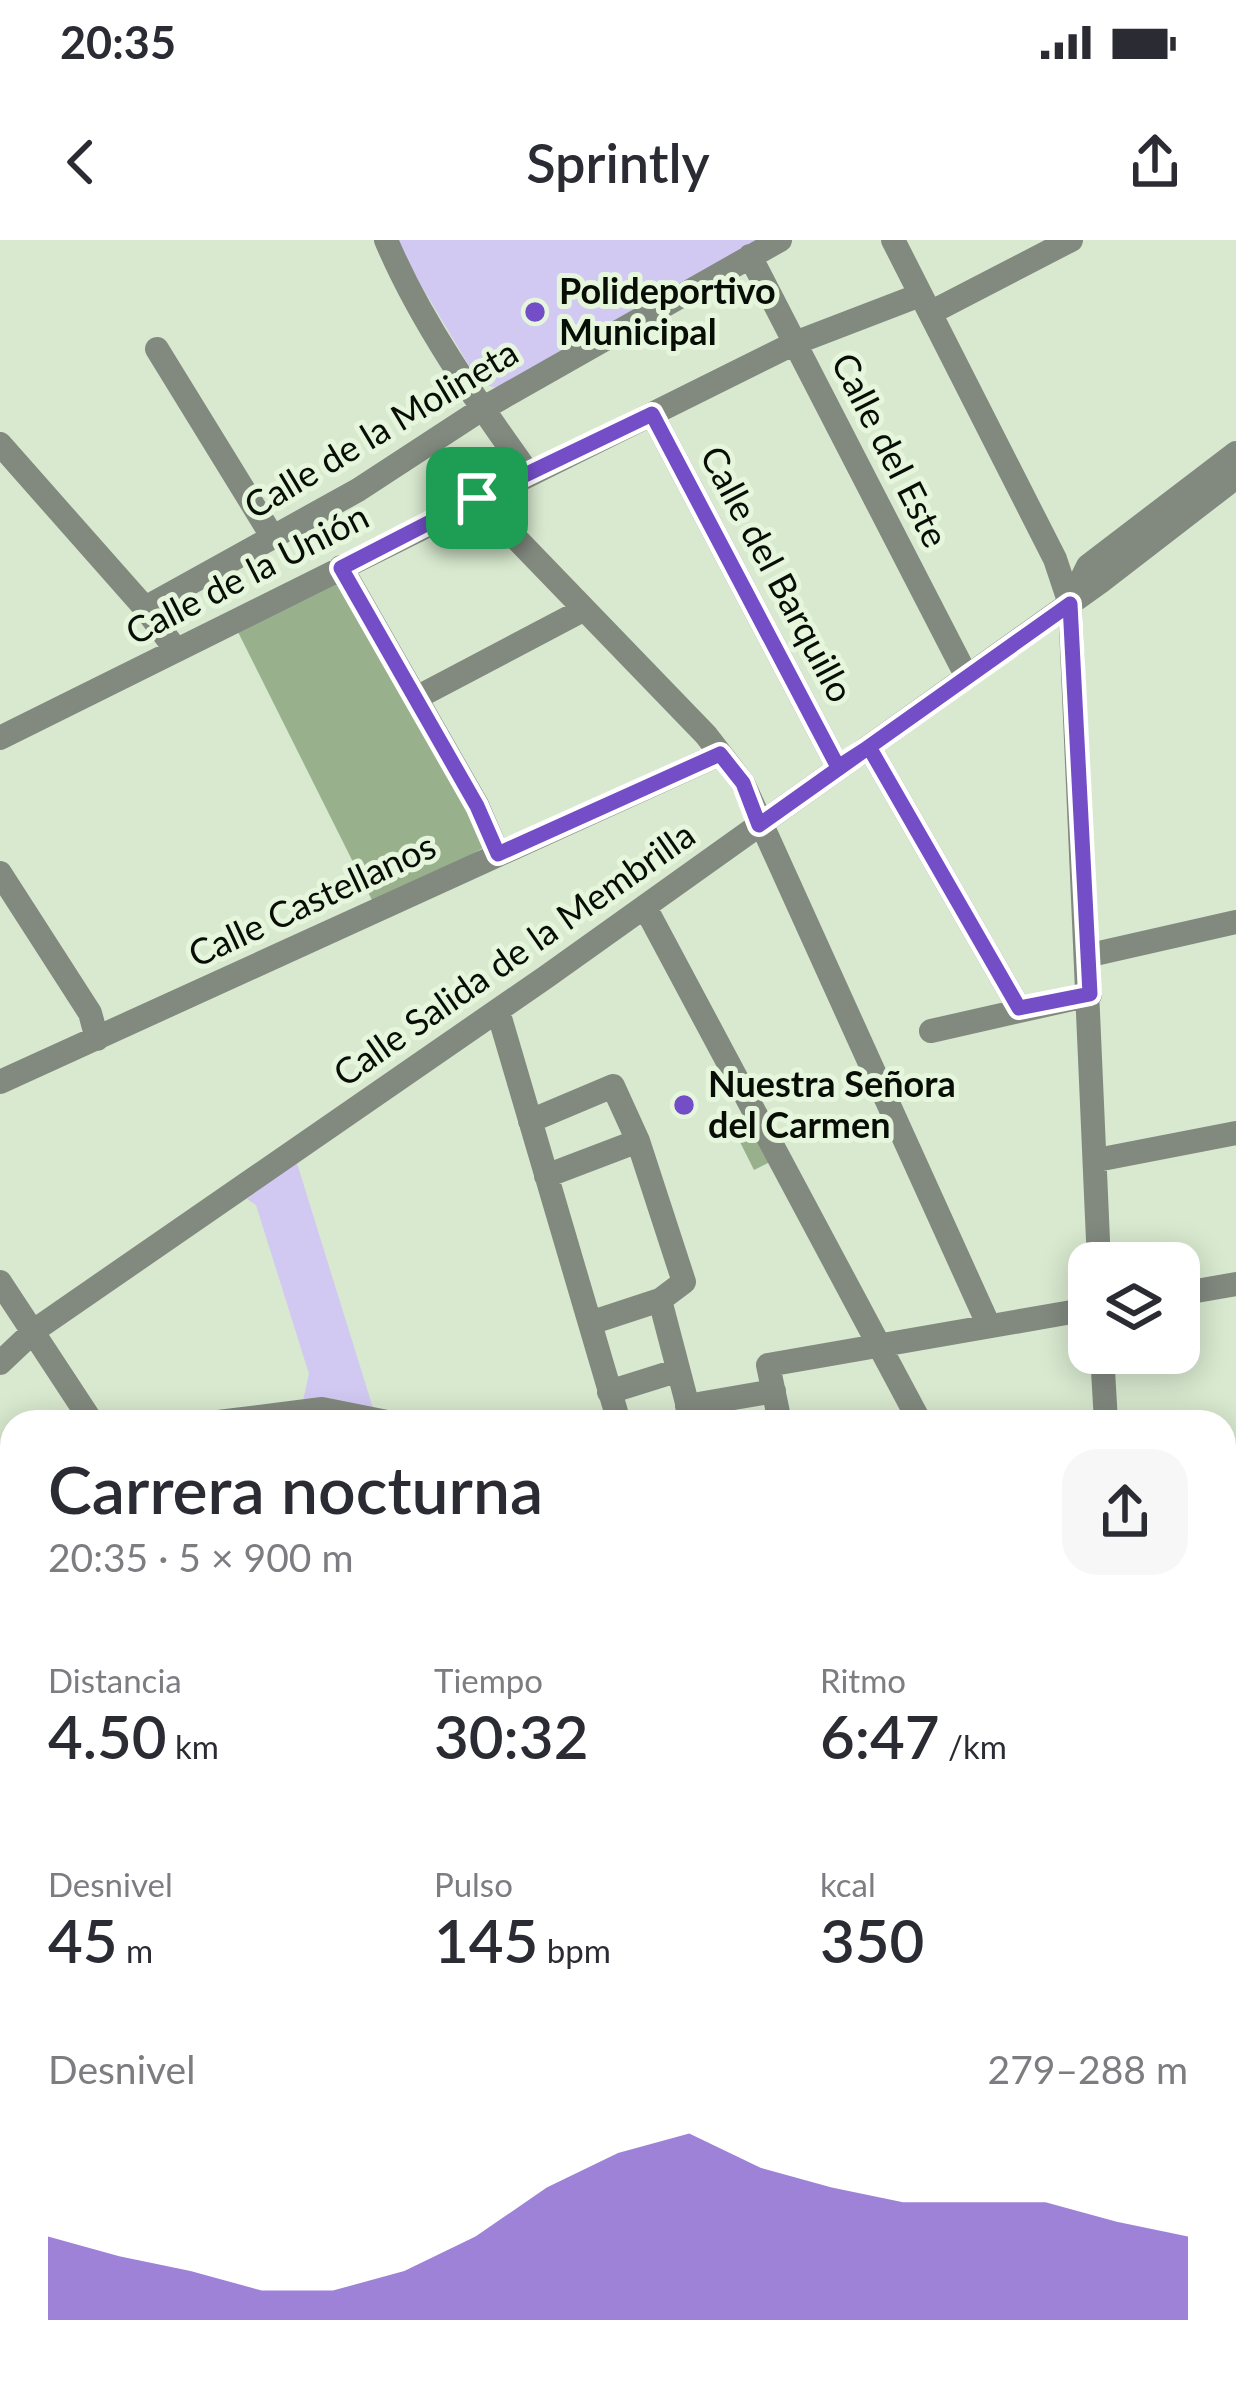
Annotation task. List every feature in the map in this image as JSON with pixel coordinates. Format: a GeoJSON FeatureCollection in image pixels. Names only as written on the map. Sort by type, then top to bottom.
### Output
{"type":"FeatureCollection","features":[{"type":"Feature","properties":{"kind":"street"},"geometry":{"type":"LineString","coordinates":[[386,240],[399,272],[482,409],[528,473]]}},
{"type":"Feature","properties":{"kind":"street","name":"Calle de la Molineta"},"geometry":{"type":"LineString","coordinates":[[145,608],[358,490],[482,409],[780,240]]}},
{"type":"Feature","properties":{"kind":"street"},"geometry":{"type":"LineString","coordinates":[[893,240],[1055,559],[1070,604],[1098,1242]]}},
{"type":"Feature","properties":{"kind":"street","name":"Calle de la Unión"},"geometry":{"type":"LineString","coordinates":[[0,738],[795,344],[925,304],[1070,240]]}},
{"type":"Feature","properties":{"kind":"street","name":"Calle del Este"},"geometry":{"type":"LineString","coordinates":[[750,256],[967,677]]}},
{"type":"Feature","properties":{"kind":"street"},"geometry":{"type":"LineString","coordinates":[[157,349],[272,536]]}},
{"type":"Feature","properties":{"kind":"street","name":"Calle del Barquillo"},"geometry":{"type":"LineString","coordinates":[[652,414],[838,767]]}},
{"type":"Feature","properties":{"kind":"street"},"geometry":{"type":"LineString","coordinates":[[0,444],[145,608],[176,650]]}},
{"type":"Feature","properties":{"kind":"street","name":"Calle Salida de la Membrilla"},"geometry":{"type":"LineString","coordinates":[[1070,604],[1088,566],[1236,453]]}},
{"type":"Feature","properties":{"kind":"street","name":"Calle Salida de la Membrilla"},"geometry":{"type":"LineString","coordinates":[[0,1364],[35,1330],[645,907],[1070,604],[1236,477]]}},
{"type":"Feature","properties":{"kind":"street"},"geometry":{"type":"LineString","coordinates":[[477,498],[743,783],[989,1326]]}},
{"type":"Feature","properties":{"kind":"street"},"geometry":{"type":"LineString","coordinates":[[341,568],[477,806],[498,854]]}},
{"type":"Feature","properties":{"kind":"street"},"geometry":{"type":"LineString","coordinates":[[416,698],[583,610]]}},
{"type":"Feature","properties":{"kind":"street"},"geometry":{"type":"LineString","coordinates":[[869,747],[1019,1008]]}},
{"type":"Feature","properties":{"kind":"street","name":"Calle Castellanos"},"geometry":{"type":"LineString","coordinates":[[0,1082],[720,754]]}},
{"type":"Feature","properties":{"kind":"street"},"geometry":{"type":"LineString","coordinates":[[0,873],[90,1012],[97,1039]]}},
{"type":"Feature","properties":{"kind":"street"},"geometry":{"type":"LineString","coordinates":[[645,907],[913,1410]]}},
{"type":"Feature","properties":{"kind":"street"},"geometry":{"type":"LineString","coordinates":[[1087,956],[1236,922]]}},
{"type":"Feature","properties":{"kind":"street"},"geometry":{"type":"LineString","coordinates":[[931,1031],[1090,994]]}},
{"type":"Feature","properties":{"kind":"street"},"geometry":{"type":"LineString","coordinates":[[498,1011],[615,1410]]}},
{"type":"Feature","properties":{"kind":"street"},"geometry":{"type":"LineString","coordinates":[[530,1121],[613,1086],[638,1142],[683,1282],[660,1300],[590,1323]]}},
{"type":"Feature","properties":{"kind":"street"},"geometry":{"type":"LineString","coordinates":[[1096,1160],[1236,1133]]}},
{"type":"Feature","properties":{"kind":"street"},"geometry":{"type":"LineString","coordinates":[[546,1176],[638,1142]]}},
{"type":"Feature","properties":{"kind":"street"},"geometry":{"type":"LineString","coordinates":[[0,1282],[85,1410]]}},
{"type":"Feature","properties":{"kind":"street"},"geometry":{"type":"LineString","coordinates":[[1200,1290],[1236,1284]]}},
{"type":"Feature","properties":{"kind":"street"},"geometry":{"type":"LineString","coordinates":[[660,1300],[688,1410]]}},
{"type":"Feature","properties":{"kind":"street"},"geometry":{"type":"LineString","coordinates":[[778,1410],[769,1365],[1068,1313]]}},
{"type":"Feature","properties":{"kind":"street"},"geometry":{"type":"LineString","coordinates":[[609,1392],[676,1371]]}},
{"type":"Feature","properties":{"kind":"street"},"geometry":{"type":"LineString","coordinates":[[1103,1374],[1105,1410]]}},
{"type":"Feature","properties":{"kind":"street"},"geometry":{"type":"LineString","coordinates":[[704,1410],[774,1391]]}},
{"type":"Feature","properties":{"kind":"shaded area","name":"Polideportivo Municipal"},"geometry":{"type":"Polygon","coordinates":[[[394,240],[761,240],[498,388],[480,384],[394,240]]]}},
{"type":"Feature","properties":{"kind":"shaded area"},"geometry":{"type":"Polygon","coordinates":[[[296,1160],[373,1408],[302,1405],[309,1374],[256,1205],[247,1199],[296,1160]]]}},
{"type":"Feature","properties":{"kind":"building"},"geometry":{"type":"Polygon","coordinates":[[[341,567],[493,842],[377,910],[233,622],[341,567]]]}},
{"type":"Feature","properties":{"kind":"building"},"geometry":{"type":"Polygon","coordinates":[[[756,1120],[776,1159],[754,1170],[734,1130],[756,1120]]]}},
{"type":"Feature","properties":{"kind":"place","name":"Polideportivo Municipal"},"geometry":{"type":"Point","coordinates":[535,312]}},
{"type":"Feature","properties":{"kind":"place","name":"Nuestra Señora del Carmen"},"geometry":{"type":"Point","coordinates":[684,1105]}},
{"type":"Feature","properties":{"kind":"route"},"geometry":{"type":"LineString","coordinates":[[477,498],[341,568],[477,806],[498,854],[720,754],[743,783],[759,825],[838,767],[1070,604],[1090,994],[1019,1008],[869,747],[838,767],[652,414],[477,498]]}}]}
